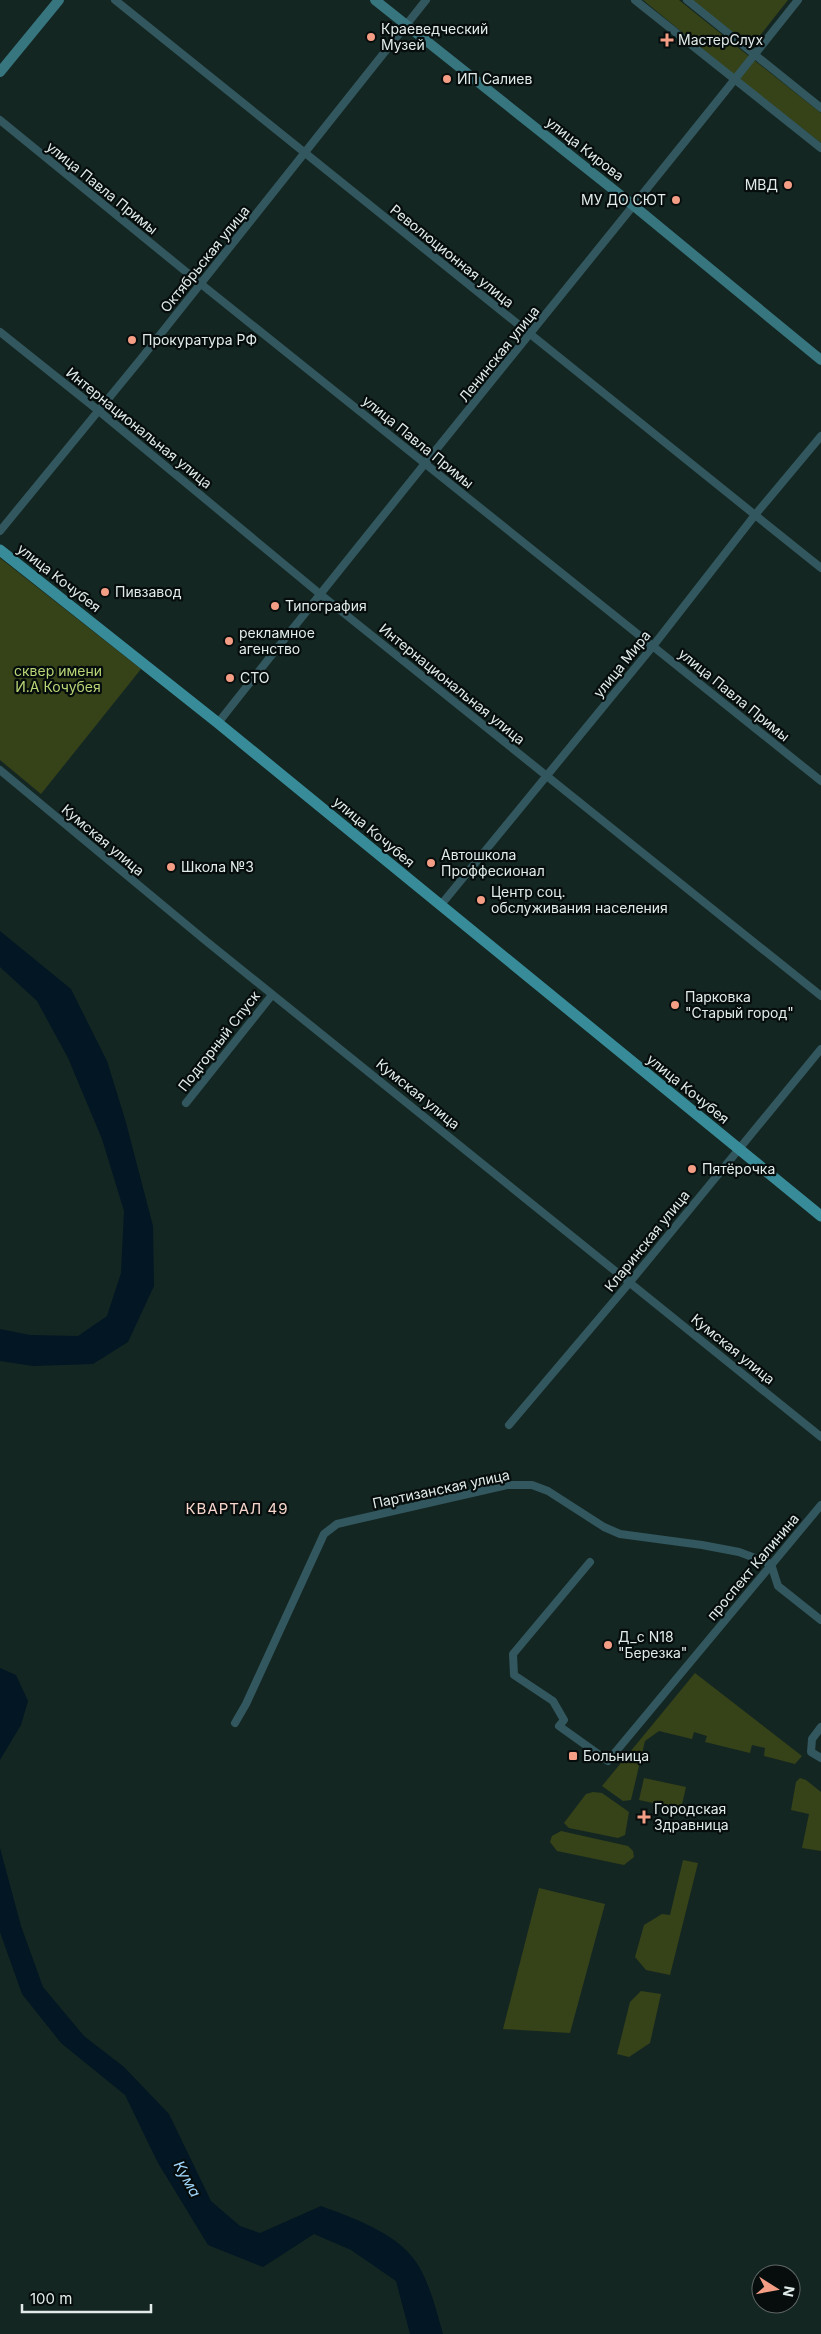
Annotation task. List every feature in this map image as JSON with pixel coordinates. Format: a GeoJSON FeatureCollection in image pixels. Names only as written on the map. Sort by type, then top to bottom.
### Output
{"type":"FeatureCollection","features":[{"type":"Feature","properties":{"kind":"main road","name":"улица Кочубея"},"geometry":{"type":"LineString","coordinates":[[0,550],[218,723],[821,1216]]}},
{"type":"Feature","properties":{"kind":"street"},"geometry":{"type":"LineString","coordinates":[[0,72],[59,0]]}},
{"type":"Feature","properties":{"kind":"street","name":"Революционная улица"},"geometry":{"type":"LineString","coordinates":[[115,0],[304,154],[821,568]]}},
{"type":"Feature","properties":{"kind":"street","name":"улица Кирова"},"geometry":{"type":"LineString","coordinates":[[375,0],[634,206],[821,360]]}},
{"type":"Feature","properties":{"kind":"street","name":"Октябрьская улица"},"geometry":{"type":"LineString","coordinates":[[0,531],[99,411],[426,0]]}},
{"type":"Feature","properties":{"kind":"street"},"geometry":{"type":"LineString","coordinates":[[635,0],[821,148]]}},
{"type":"Feature","properties":{"kind":"street"},"geometry":{"type":"LineString","coordinates":[[687,0],[821,108]]}},
{"type":"Feature","properties":{"kind":"street","name":"Ленинская улица"},"geometry":{"type":"LineString","coordinates":[[218,723],[798,0]]}},
{"type":"Feature","properties":{"kind":"street","name":"улица Павла Примы"},"geometry":{"type":"LineString","coordinates":[[0,120],[200,284],[821,781]]}},
{"type":"Feature","properties":{"kind":"street","name":"Интернациональная улица"},"geometry":{"type":"LineString","coordinates":[[0,332],[99,411],[320,594],[821,996]]}},
{"type":"Feature","properties":{"kind":"street","name":"улица Мира"},"geometry":{"type":"LineString","coordinates":[[440,906],[653,646],[755,515],[821,436]]}},
{"type":"Feature","properties":{"kind":"street","name":"Кумская улица"},"geometry":{"type":"LineString","coordinates":[[0,770],[272,994],[821,1437]]}},
{"type":"Feature","properties":{"kind":"street","name":"Подгорный Спуск"},"geometry":{"type":"LineString","coordinates":[[186,1104],[272,994]]}},
{"type":"Feature","properties":{"kind":"street","name":"Кларинская улица"},"geometry":{"type":"LineString","coordinates":[[509,1425],[630,1282],[821,1049]]}},
{"type":"Feature","properties":{"kind":"street","name":"Партизанская улица"},"geometry":{"type":"LineString","coordinates":[[235,1723],[246,1704],[324,1534],[338,1524],[508,1485],[532,1485],[548,1491],[604,1527],[620,1534],[739,1552],[771,1564]]}},
{"type":"Feature","properties":{"kind":"street","name":"проспект Калинина"},"geometry":{"type":"LineString","coordinates":[[590,1562],[513,1654],[514,1674],[553,1702],[564,1720],[559,1726],[608,1761],[821,1505]]}},
{"type":"Feature","properties":{"kind":"street"},"geometry":{"type":"LineString","coordinates":[[771,1564],[778,1586],[821,1620]]}},
{"type":"Feature","properties":{"kind":"street"},"geometry":{"type":"LineString","coordinates":[[821,1727],[812,1739],[811,1752],[821,1758]]}},
{"type":"Feature","properties":{"kind":"green space"},"geometry":{"type":"Polygon","coordinates":[[[643,0],[679,0],[750,57],[735,76],[643,0]]]}},
{"type":"Feature","properties":{"kind":"green space"},"geometry":{"type":"Polygon","coordinates":[[[692,0],[788,0],[751,47],[692,0]]]}},
{"type":"Feature","properties":{"kind":"green space"},"geometry":{"type":"Polygon","coordinates":[[[754,60],[821,113],[821,143],[739,79],[754,60]]]}},
{"type":"Feature","properties":{"kind":"green space","name":"сквер имени И.А Кочубея"},"geometry":{"type":"Polygon","coordinates":[[[0,558],[141,669],[41,794],[0,760],[0,558]]]}},
{"type":"Feature","properties":{"kind":"green space"},"geometry":{"type":"Polygon","coordinates":[[[695,1673],[802,1756],[795,1764],[764,1756],[765,1748],[752,1745],[750,1753],[705,1742],[707,1736],[694,1732],[692,1739],[659,1731],[645,1741],[631,1800],[623,1801],[602,1786],[695,1673]]]}},
{"type":"Feature","properties":{"kind":"green space"},"geometry":{"type":"Polygon","coordinates":[[[644,1778],[686,1787],[681,1809],[639,1800],[644,1778]]]}},
{"type":"Feature","properties":{"kind":"green space"},"geometry":{"type":"Polygon","coordinates":[[[800,1778],[806,1780],[821,1792],[821,1851],[802,1848],[809,1814],[791,1810],[796,1782],[800,1778]]]}},
{"type":"Feature","properties":{"kind":"green space"},"geometry":{"type":"Polygon","coordinates":[[[593,1792],[602,1793],[629,1812],[625,1835],[618,1838],[569,1828],[564,1823],[586,1794],[593,1792]]]}},
{"type":"Feature","properties":{"kind":"green space"},"geometry":{"type":"Polygon","coordinates":[[[561,1831],[628,1846],[633,1851],[634,1857],[624,1865],[557,1851],[550,1842],[552,1836],[561,1831]]]}},
{"type":"Feature","properties":{"kind":"green space"},"geometry":{"type":"Polygon","coordinates":[[[683,1860],[698,1863],[670,1975],[646,1970],[635,1957],[644,1925],[662,1914],[670,1915],[683,1860]]]}},
{"type":"Feature","properties":{"kind":"green space"},"geometry":{"type":"Polygon","coordinates":[[[539,1888],[605,1904],[570,2033],[503,2029],[539,1888]]]}},
{"type":"Feature","properties":{"kind":"green space"},"geometry":{"type":"Polygon","coordinates":[[[641,1991],[661,1994],[650,2043],[629,2057],[617,2054],[630,2002],[641,1991]]]}},
{"type":"Feature","properties":{"kind":"water"},"geometry":{"type":"Polygon","coordinates":[[[0,931],[71,989],[107,1061],[125,1119],[153,1226],[154,1286],[128,1342],[93,1364],[33,1366],[0,1361],[0,1329],[30,1335],[78,1336],[107,1316],[121,1273],[124,1211],[102,1139],[68,1058],[37,1001],[0,967],[0,931]]]}},
{"type":"Feature","properties":{"kind":"water"},"geometry":{"type":"Polygon","coordinates":[[[0,1668],[16,1675],[28,1701],[21,1725],[0,1760],[0,1668]]]}},
{"type":"Feature","properties":{"kind":"water","name":"Кума"},"geometry":{"type":"Polygon","coordinates":[[[0,1848],[21,1926],[43,1987],[84,2036],[124,2067],[169,2114],[211,2201],[240,2226],[260,2233],[321,2206],[379,2230],[404,2248],[422,2272],[429,2287],[443,2334],[410,2334],[396,2281],[351,2250],[314,2234],[263,2267],[208,2245],[158,2163],[125,2095],[61,2043],[22,1994],[0,1932],[0,1848]]]}},
{"type":"Feature","properties":{"kind":"place","name":"Краеведческий Музей"},"geometry":{"type":"Point","coordinates":[371,37]}},
{"type":"Feature","properties":{"kind":"place","name":"МастерСлух"},"geometry":{"type":"Point","coordinates":[667,40]}},
{"type":"Feature","properties":{"kind":"place","name":"ИП Салиев"},"geometry":{"type":"Point","coordinates":[447,79]}},
{"type":"Feature","properties":{"kind":"place","name":"МВД"},"geometry":{"type":"Point","coordinates":[788,185]}},
{"type":"Feature","properties":{"kind":"place","name":"МУ ДО СЮТ"},"geometry":{"type":"Point","coordinates":[676,200]}},
{"type":"Feature","properties":{"kind":"place","name":"Прокуратура РФ"},"geometry":{"type":"Point","coordinates":[132,340]}},
{"type":"Feature","properties":{"kind":"place","name":"Пивзавод"},"geometry":{"type":"Point","coordinates":[105,592]}},
{"type":"Feature","properties":{"kind":"place","name":"Типография"},"geometry":{"type":"Point","coordinates":[275,606]}},
{"type":"Feature","properties":{"kind":"place","name":"рекламное агенство"},"geometry":{"type":"Point","coordinates":[229,641]}},
{"type":"Feature","properties":{"kind":"place","name":"СТО"},"geometry":{"type":"Point","coordinates":[230,678]}},
{"type":"Feature","properties":{"kind":"place","name":"Автошкола Проффесионал"},"geometry":{"type":"Point","coordinates":[431,863]}},
{"type":"Feature","properties":{"kind":"place","name":"Школа №3"},"geometry":{"type":"Point","coordinates":[171,867]}},
{"type":"Feature","properties":{"kind":"place","name":"Центр соц. обслуживания населения"},"geometry":{"type":"Point","coordinates":[481,900]}},
{"type":"Feature","properties":{"kind":"place","name":"Парковка \"Старый город\""},"geometry":{"type":"Point","coordinates":[675,1005]}},
{"type":"Feature","properties":{"kind":"place","name":"Пятёрочка"},"geometry":{"type":"Point","coordinates":[692,1169]}},
{"type":"Feature","properties":{"kind":"place","name":"Д_с N18 \"Березка\""},"geometry":{"type":"Point","coordinates":[608,1645]}},
{"type":"Feature","properties":{"kind":"place","name":"Больница"},"geometry":{"type":"Point","coordinates":[573,1756]}},
{"type":"Feature","properties":{"kind":"place","name":"Городская Здравница"},"geometry":{"type":"Point","coordinates":[644,1817]}},
{"type":"Feature","properties":{"kind":"district","name":"КВАРТАЛ 49"},"geometry":{"type":"Point","coordinates":[237,1509]}}]}
